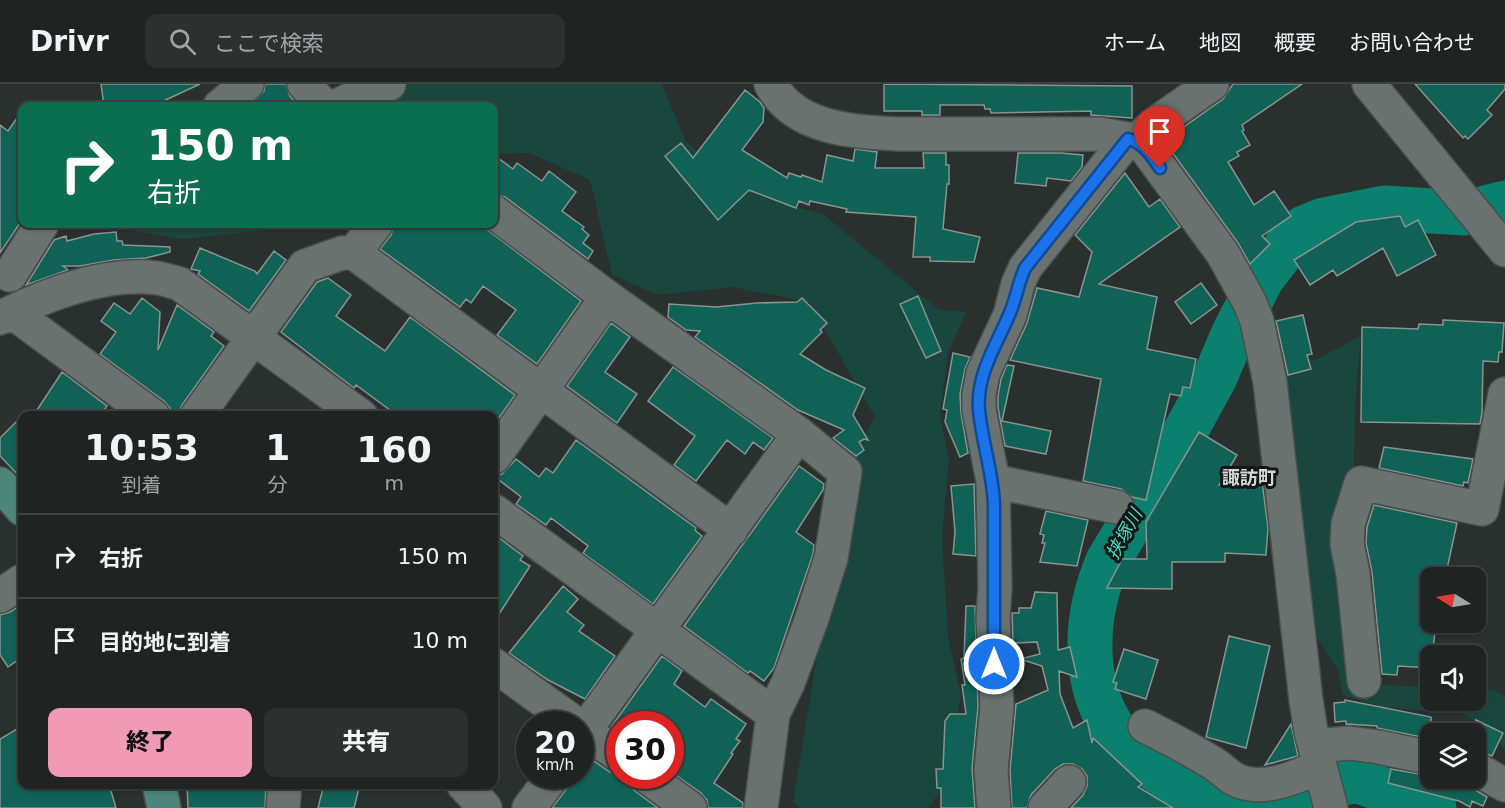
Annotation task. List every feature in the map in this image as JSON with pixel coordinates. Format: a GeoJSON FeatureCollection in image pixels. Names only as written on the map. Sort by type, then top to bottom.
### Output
{"type":"FeatureCollection","features":[{"type":"Feature","properties":{"kind":"main road"},"geometry":{"type":"LineString","coordinates":[[0,484],[18,504]]}},
{"type":"Feature","properties":{"kind":"main road"},"geometry":{"type":"LineString","coordinates":[[160,789],[164,808]]}},
{"type":"Feature","properties":{"kind":"street"},"geometry":{"type":"LineString","coordinates":[[225,102],[248,84]]}},
{"type":"Feature","properties":{"kind":"street"},"geometry":{"type":"LineString","coordinates":[[304,84],[320,102]]}},
{"type":"Feature","properties":{"kind":"street"},"geometry":{"type":"LineString","coordinates":[[345,102],[367,91],[389,84]]}},
{"type":"Feature","properties":{"kind":"street"},"geometry":{"type":"LineString","coordinates":[[771,84],[791,110],[836,127],[898,134],[1100,134],[1133,140],[1147,150],[1223,254],[1241,285],[1257,321],[1270,382],[1306,700],[1323,779]]}},
{"type":"Feature","properties":{"kind":"street"},"geometry":{"type":"LineString","coordinates":[[994,808],[991,770],[997,707],[993,617],[995,588],[993,481],[979,410],[983,373],[1010,315],[1018,284],[1025,268],[1133,140],[1212,84]]}},
{"type":"Feature","properties":{"kind":"street"},"geometry":{"type":"LineString","coordinates":[[1369,84],[1505,250]]}},
{"type":"Feature","properties":{"kind":"street"},"geometry":{"type":"LineString","coordinates":[[498,215],[607,297],[799,434],[845,472],[831,558],[812,618],[788,682],[773,714],[761,808]]}},
{"type":"Feature","properties":{"kind":"street"},"geometry":{"type":"LineString","coordinates":[[10,275],[39,228]]}},
{"type":"Feature","properties":{"kind":"street"},"geometry":{"type":"LineString","coordinates":[[354,253],[373,228]]}},
{"type":"Feature","properties":{"kind":"street"},"geometry":{"type":"LineString","coordinates":[[200,411],[304,266],[342,253],[354,253],[731,530]]}},
{"type":"Feature","properties":{"kind":"street"},"geometry":{"type":"LineString","coordinates":[[146,411],[6,315],[32,301],[94,282],[156,278],[180,284],[354,411]]}},
{"type":"Feature","properties":{"kind":"street"},"geometry":{"type":"LineString","coordinates":[[498,451],[607,297]]}},
{"type":"Feature","properties":{"kind":"street"},"geometry":{"type":"LineString","coordinates":[[1364,681],[1353,574],[1347,544],[1348,524],[1361,483],[1482,509],[1505,394]]}},
{"type":"Feature","properties":{"kind":"street"},"geometry":{"type":"LineString","coordinates":[[594,712],[731,530],[799,434]]}},
{"type":"Feature","properties":{"kind":"street"},"geometry":{"type":"LineString","coordinates":[[993,481],[1117,507]]}},
{"type":"Feature","properties":{"kind":"street"},"geometry":{"type":"LineString","coordinates":[[498,514],[773,714]]}},
{"type":"Feature","properties":{"kind":"street"},"geometry":{"type":"LineString","coordinates":[[0,596],[18,584]]}},
{"type":"Feature","properties":{"kind":"street"},"geometry":{"type":"LineString","coordinates":[[498,668],[555,711]]}},
{"type":"Feature","properties":{"kind":"street"},"geometry":{"type":"LineString","coordinates":[[1145,726],[1215,764],[1232,778],[1239,794],[1260,785],[1302,775],[1323,779]]}},
{"type":"Feature","properties":{"kind":"street"},"geometry":{"type":"LineString","coordinates":[[1323,779],[1350,743],[1420,756]]}},
{"type":"Feature","properties":{"kind":"street"},"geometry":{"type":"LineString","coordinates":[[1486,775],[1505,785]]}},
{"type":"Feature","properties":{"kind":"street"},"geometry":{"type":"LineString","coordinates":[[1045,808],[1069,782]]}},
{"type":"Feature","properties":{"kind":"street"},"geometry":{"type":"LineString","coordinates":[[283,808],[285,789]]}},
{"type":"Feature","properties":{"kind":"street"},"geometry":{"type":"LineString","coordinates":[[468,789],[485,808]]}},
{"type":"Feature","properties":{"kind":"street"},"geometry":{"type":"LineString","coordinates":[[529,808],[543,789]]}},
{"type":"Feature","properties":{"kind":"street"},"geometry":{"type":"LineString","coordinates":[[664,789],[690,808]]}},
{"type":"Feature","properties":{"kind":"green space"},"geometry":{"type":"Polygon","coordinates":[[[353,84],[662,84],[685,140],[727,180],[782,203],[823,214],[939,310],[966,312],[948,353],[940,416],[949,460],[942,538],[948,636],[961,696],[943,788],[928,808],[802,808],[793,803],[818,650],[829,501],[875,417],[809,302],[732,287],[659,295],[612,275],[590,180],[530,153],[498,154],[498,102],[312,102],[353,84]]]}},
{"type":"Feature","properties":{"kind":"green space"},"geometry":{"type":"Polygon","coordinates":[[[118,228],[283,228],[184,239],[118,228]]]}},
{"type":"Feature","properties":{"kind":"green space"},"geometry":{"type":"Polygon","coordinates":[[[1361,336],[1355,406],[1354,477],[1331,531],[1350,576],[1362,684],[1420,687],[1420,710],[1383,707],[1343,695],[1338,670],[1309,625],[1278,367],[1315,360],[1361,336]]]}},
{"type":"Feature","properties":{"kind":"green space"},"geometry":{"type":"Polygon","coordinates":[[[1486,690],[1494,690],[1505,696],[1505,751],[1496,736],[1486,729],[1486,723],[1478,723],[1465,714],[1430,711],[1486,711],[1486,690]]]}},
{"type":"Feature","properties":{"kind":"building"},"geometry":{"type":"Polygon","coordinates":[[[101,84],[200,84],[161,102],[103,102],[101,84]]]}},
{"type":"Feature","properties":{"kind":"building"},"geometry":{"type":"Polygon","coordinates":[[[265,84],[286,84],[290,96],[295,102],[253,102],[264,91],[265,84]]]}},
{"type":"Feature","properties":{"kind":"building"},"geometry":{"type":"Polygon","coordinates":[[[884,84],[1132,86],[1132,118],[1091,115],[1091,111],[991,113],[990,109],[985,109],[984,105],[940,105],[940,115],[922,115],[922,111],[884,111],[884,84]]]}},
{"type":"Feature","properties":{"kind":"building"},"geometry":{"type":"Polygon","coordinates":[[[1233,84],[1302,84],[1242,125],[1244,130],[1242,131],[1250,145],[1237,152],[1239,156],[1228,162],[1254,205],[1274,191],[1291,216],[1262,236],[1270,244],[1250,264],[1238,243],[1164,141],[1223,99],[1233,84]]]}},
{"type":"Feature","properties":{"kind":"building"},"geometry":{"type":"Polygon","coordinates":[[[1415,84],[1505,84],[1505,89],[1487,110],[1492,115],[1468,139],[1465,136],[1463,138],[1415,84]]]}},
{"type":"Feature","properties":{"kind":"building"},"geometry":{"type":"Polygon","coordinates":[[[745,90],[764,108],[763,122],[742,150],[787,178],[789,173],[822,182],[827,155],[853,161],[855,149],[877,152],[875,168],[924,168],[923,153],[946,153],[946,165],[949,165],[949,184],[947,184],[943,229],[980,237],[974,262],[930,261],[930,257],[913,257],[916,217],[846,212],[847,209],[810,201],[809,205],[799,201],[796,208],[749,190],[718,220],[665,156],[681,143],[693,158],[745,90]]]}},
{"type":"Feature","properties":{"kind":"building"},"geometry":{"type":"Polygon","coordinates":[[[18,117],[18,226],[0,253],[0,125],[8,131],[18,117]]]}},
{"type":"Feature","properties":{"kind":"building"},"geometry":{"type":"Polygon","coordinates":[[[1018,153],[1083,155],[1082,167],[1071,181],[1047,178],[1046,186],[1015,183],[1018,153]]]}},
{"type":"Feature","properties":{"kind":"building"},"geometry":{"type":"Polygon","coordinates":[[[498,158],[513,169],[517,163],[542,181],[549,171],[576,192],[562,211],[584,227],[582,229],[589,235],[583,243],[593,251],[588,259],[505,197],[498,195],[498,158]]]}},
{"type":"Feature","properties":{"kind":"building"},"geometry":{"type":"Polygon","coordinates":[[[1125,173],[1149,207],[1160,199],[1180,227],[1099,284],[1157,297],[1147,349],[1196,359],[1190,388],[1183,387],[1181,396],[1170,394],[1146,500],[1132,497],[1121,489],[1083,481],[1101,379],[1010,360],[1027,323],[1037,288],[1079,297],[1092,252],[1075,235],[1125,173]]]}},
{"type":"Feature","properties":{"kind":"building"},"geometry":{"type":"Polygon","coordinates":[[[1400,216],[1405,227],[1418,220],[1436,255],[1397,276],[1383,248],[1337,276],[1333,270],[1310,285],[1294,260],[1356,222],[1400,216]]]}},
{"type":"Feature","properties":{"kind":"building"},"geometry":{"type":"Polygon","coordinates":[[[393,228],[485,228],[581,301],[537,364],[497,335],[516,310],[483,286],[471,303],[466,299],[460,307],[380,249],[391,235],[393,228]]]}},
{"type":"Feature","properties":{"kind":"building"},"geometry":{"type":"Polygon","coordinates":[[[116,232],[117,241],[122,241],[123,245],[170,247],[170,252],[146,258],[63,266],[68,270],[26,285],[54,240],[66,236],[67,241],[94,234],[116,232]]]}},
{"type":"Feature","properties":{"kind":"building"},"geometry":{"type":"Polygon","coordinates":[[[200,248],[255,271],[257,274],[274,251],[286,260],[249,311],[198,274],[200,271],[191,269],[200,248]]]}},
{"type":"Feature","properties":{"kind":"building"},"geometry":{"type":"Polygon","coordinates":[[[328,278],[351,295],[336,316],[385,351],[410,317],[515,395],[498,419],[498,411],[391,411],[356,385],[354,388],[281,332],[317,282],[328,278]]]}},
{"type":"Feature","properties":{"kind":"building"},"geometry":{"type":"Polygon","coordinates":[[[1201,283],[1217,305],[1191,324],[1175,302],[1201,283]]]}},
{"type":"Feature","properties":{"kind":"building"},"geometry":{"type":"Polygon","coordinates":[[[918,296],[941,351],[926,358],[900,304],[918,296]]]}},
{"type":"Feature","properties":{"kind":"building"},"geometry":{"type":"Polygon","coordinates":[[[142,298],[160,312],[158,350],[177,305],[214,332],[211,336],[224,346],[180,411],[170,411],[164,401],[100,354],[116,332],[101,321],[114,303],[130,314],[142,298]]]}},
{"type":"Feature","properties":{"kind":"building"},"geometry":{"type":"Polygon","coordinates":[[[802,298],[827,323],[820,330],[822,332],[800,354],[826,370],[865,388],[853,415],[868,440],[864,439],[859,442],[864,450],[856,456],[833,438],[844,430],[798,410],[695,337],[700,331],[686,330],[668,317],[669,304],[716,307],[797,302],[802,298]]]}},
{"type":"Feature","properties":{"kind":"building"},"geometry":{"type":"Polygon","coordinates":[[[1303,315],[1312,354],[1307,355],[1311,369],[1288,375],[1276,321],[1303,315]]]}},
{"type":"Feature","properties":{"kind":"building"},"geometry":{"type":"Polygon","coordinates":[[[1443,320],[1504,323],[1502,352],[1499,352],[1498,362],[1483,361],[1480,424],[1361,422],[1362,327],[1418,329],[1419,324],[1443,325],[1443,320]]]}},
{"type":"Feature","properties":{"kind":"building"},"geometry":{"type":"Polygon","coordinates":[[[611,323],[630,337],[605,372],[637,394],[617,423],[567,386],[611,323]]]}},
{"type":"Feature","properties":{"kind":"building"},"geometry":{"type":"Polygon","coordinates":[[[953,353],[970,357],[960,394],[968,453],[960,457],[945,422],[947,410],[943,409],[953,353]]]}},
{"type":"Feature","properties":{"kind":"building"},"geometry":{"type":"Polygon","coordinates":[[[1007,365],[1014,366],[1002,421],[1051,431],[1046,454],[1005,446],[998,396],[1001,379],[1007,365]]]}},
{"type":"Feature","properties":{"kind":"building"},"geometry":{"type":"Polygon","coordinates":[[[673,367],[773,438],[764,450],[753,442],[745,454],[727,440],[696,481],[674,465],[695,436],[648,401],[673,367]]]}},
{"type":"Feature","properties":{"kind":"building"},"geometry":{"type":"Polygon","coordinates":[[[62,372],[107,406],[104,411],[36,411],[62,372]]]}},
{"type":"Feature","properties":{"kind":"building"},"geometry":{"type":"Polygon","coordinates":[[[18,420],[18,475],[0,456],[0,438],[18,420]]]}},
{"type":"Feature","properties":{"kind":"building"},"geometry":{"type":"Polygon","coordinates":[[[1199,432],[1237,455],[1219,485],[1262,481],[1268,528],[1266,555],[1225,553],[1225,562],[1172,562],[1172,589],[1107,588],[1122,559],[1147,559],[1146,522],[1199,432]]]}},
{"type":"Feature","properties":{"kind":"building"},"geometry":{"type":"Polygon","coordinates":[[[576,440],[696,528],[695,530],[702,536],[653,604],[583,553],[588,546],[551,518],[546,525],[516,504],[521,497],[498,479],[498,475],[502,474],[516,459],[539,477],[546,468],[553,473],[576,440]]]}},
{"type":"Feature","properties":{"kind":"building"},"geometry":{"type":"Polygon","coordinates":[[[1384,447],[1473,459],[1468,483],[1464,482],[1463,486],[1379,468],[1384,447]]]}},
{"type":"Feature","properties":{"kind":"building"},"geometry":{"type":"Polygon","coordinates":[[[799,466],[824,484],[823,490],[796,532],[814,545],[813,554],[774,668],[764,681],[750,671],[748,673],[684,626],[799,466]]]}},
{"type":"Feature","properties":{"kind":"building"},"geometry":{"type":"Polygon","coordinates":[[[974,484],[976,556],[953,554],[955,532],[951,486],[974,484]]]}},
{"type":"Feature","properties":{"kind":"building"},"geometry":{"type":"Polygon","coordinates":[[[1374,505],[1457,523],[1447,567],[1420,567],[1420,633],[1435,633],[1433,645],[1420,645],[1420,667],[1398,666],[1397,675],[1382,674],[1372,572],[1366,543],[1367,527],[1374,505]]]}},
{"type":"Feature","properties":{"kind":"building"},"geometry":{"type":"Polygon","coordinates":[[[1046,511],[1088,520],[1077,566],[1040,562],[1045,543],[1042,543],[1044,535],[1040,534],[1046,511]]]}},
{"type":"Feature","properties":{"kind":"building"},"geometry":{"type":"Polygon","coordinates":[[[498,537],[523,556],[520,560],[530,566],[498,616],[498,537]]]}},
{"type":"Feature","properties":{"kind":"building"},"geometry":{"type":"Polygon","coordinates":[[[563,586],[578,599],[567,612],[584,625],[579,631],[615,656],[585,699],[548,680],[509,653],[563,586]]]}},
{"type":"Feature","properties":{"kind":"building"},"geometry":{"type":"Polygon","coordinates":[[[1035,592],[1057,593],[1058,650],[1070,647],[1077,677],[1059,671],[1060,694],[1073,728],[1087,720],[1092,743],[1093,738],[1142,784],[1138,787],[1173,808],[1071,808],[1083,795],[1087,786],[1087,776],[1082,769],[1073,764],[1063,764],[1055,769],[1031,795],[1027,808],[1012,808],[1010,770],[1016,704],[1048,690],[1042,666],[1020,659],[1040,654],[1037,642],[1013,643],[1012,613],[1019,613],[1019,608],[1031,608],[1035,592]]]}},
{"type":"Feature","properties":{"kind":"building"},"geometry":{"type":"Polygon","coordinates":[[[966,606],[975,606],[978,707],[972,768],[975,808],[941,808],[941,788],[937,788],[936,769],[943,769],[945,721],[950,714],[966,714],[961,659],[964,658],[966,606]]]}},
{"type":"Feature","properties":{"kind":"building"},"geometry":{"type":"Polygon","coordinates":[[[18,607],[18,660],[8,667],[0,655],[0,615],[18,607]]]}},
{"type":"Feature","properties":{"kind":"building"},"geometry":{"type":"Polygon","coordinates":[[[1229,636],[1270,646],[1246,748],[1206,737],[1229,636]]]}},
{"type":"Feature","properties":{"kind":"building"},"geometry":{"type":"Polygon","coordinates":[[[1124,649],[1158,660],[1146,699],[1115,689],[1117,683],[1113,682],[1124,649]]]}},
{"type":"Feature","properties":{"kind":"building"},"geometry":{"type":"Polygon","coordinates":[[[662,656],[682,671],[674,684],[705,707],[711,699],[746,724],[736,739],[740,741],[731,753],[733,754],[714,783],[743,803],[743,808],[708,808],[707,800],[701,793],[684,781],[684,711],[622,711],[662,656]]]}},
{"type":"Feature","properties":{"kind":"building"},"geometry":{"type":"Polygon","coordinates":[[[1345,700],[1431,717],[1431,723],[1420,723],[1420,737],[1377,728],[1377,726],[1346,724],[1346,721],[1335,722],[1334,703],[1345,702],[1345,700]]]}},
{"type":"Feature","properties":{"kind":"building"},"geometry":{"type":"Polygon","coordinates":[[[1291,724],[1298,756],[1265,765],[1291,724]]]}},
{"type":"Feature","properties":{"kind":"building"},"geometry":{"type":"Polygon","coordinates":[[[1486,725],[1503,733],[1492,756],[1486,754],[1486,725]]]}},
{"type":"Feature","properties":{"kind":"building"},"geometry":{"type":"Polygon","coordinates":[[[18,728],[18,789],[110,789],[116,808],[0,808],[0,739],[18,728]]]}},
{"type":"Feature","properties":{"kind":"building"},"geometry":{"type":"Polygon","coordinates":[[[594,761],[606,769],[606,789],[633,789],[658,808],[552,808],[566,789],[594,789],[594,761]]]}},
{"type":"Feature","properties":{"kind":"building"},"geometry":{"type":"Polygon","coordinates":[[[1391,769],[1420,774],[1420,789],[1474,789],[1487,797],[1483,806],[1472,801],[1470,807],[1459,801],[1388,783],[1391,769]]]}},
{"type":"Feature","properties":{"kind":"building"},"geometry":{"type":"Polygon","coordinates":[[[187,789],[266,789],[265,808],[188,808],[187,789]]]}},
{"type":"Feature","properties":{"kind":"building"},"geometry":{"type":"Polygon","coordinates":[[[323,789],[359,789],[354,808],[318,808],[323,789]]]}},
{"type":"Feature","properties":{"kind":"waterway","name":"挟塚川"},"geometry":{"type":"LineString","coordinates":[[1434,808],[1359,781],[1346,782],[1281,804],[1254,807],[1217,801],[1183,787],[1134,753],[1120,738],[1107,718],[1092,675],[1091,628],[1094,605],[1108,561],[1215,377],[1262,278],[1304,228],[1324,220],[1384,208],[1465,213],[1505,203]]}},
{"type":"Feature","properties":{"kind":"district","name":"諏訪町"},"geometry":{"type":"Point","coordinates":[1249,477]}},
{"type":"Feature","properties":{"kind":"route"},"geometry":{"type":"LineString","coordinates":[[994,664],[994,505],[993,481],[979,410],[983,373],[1010,315],[1018,284],[1025,268],[1128,139],[1137,141],[1147,150],[1160,168]]}}]}
